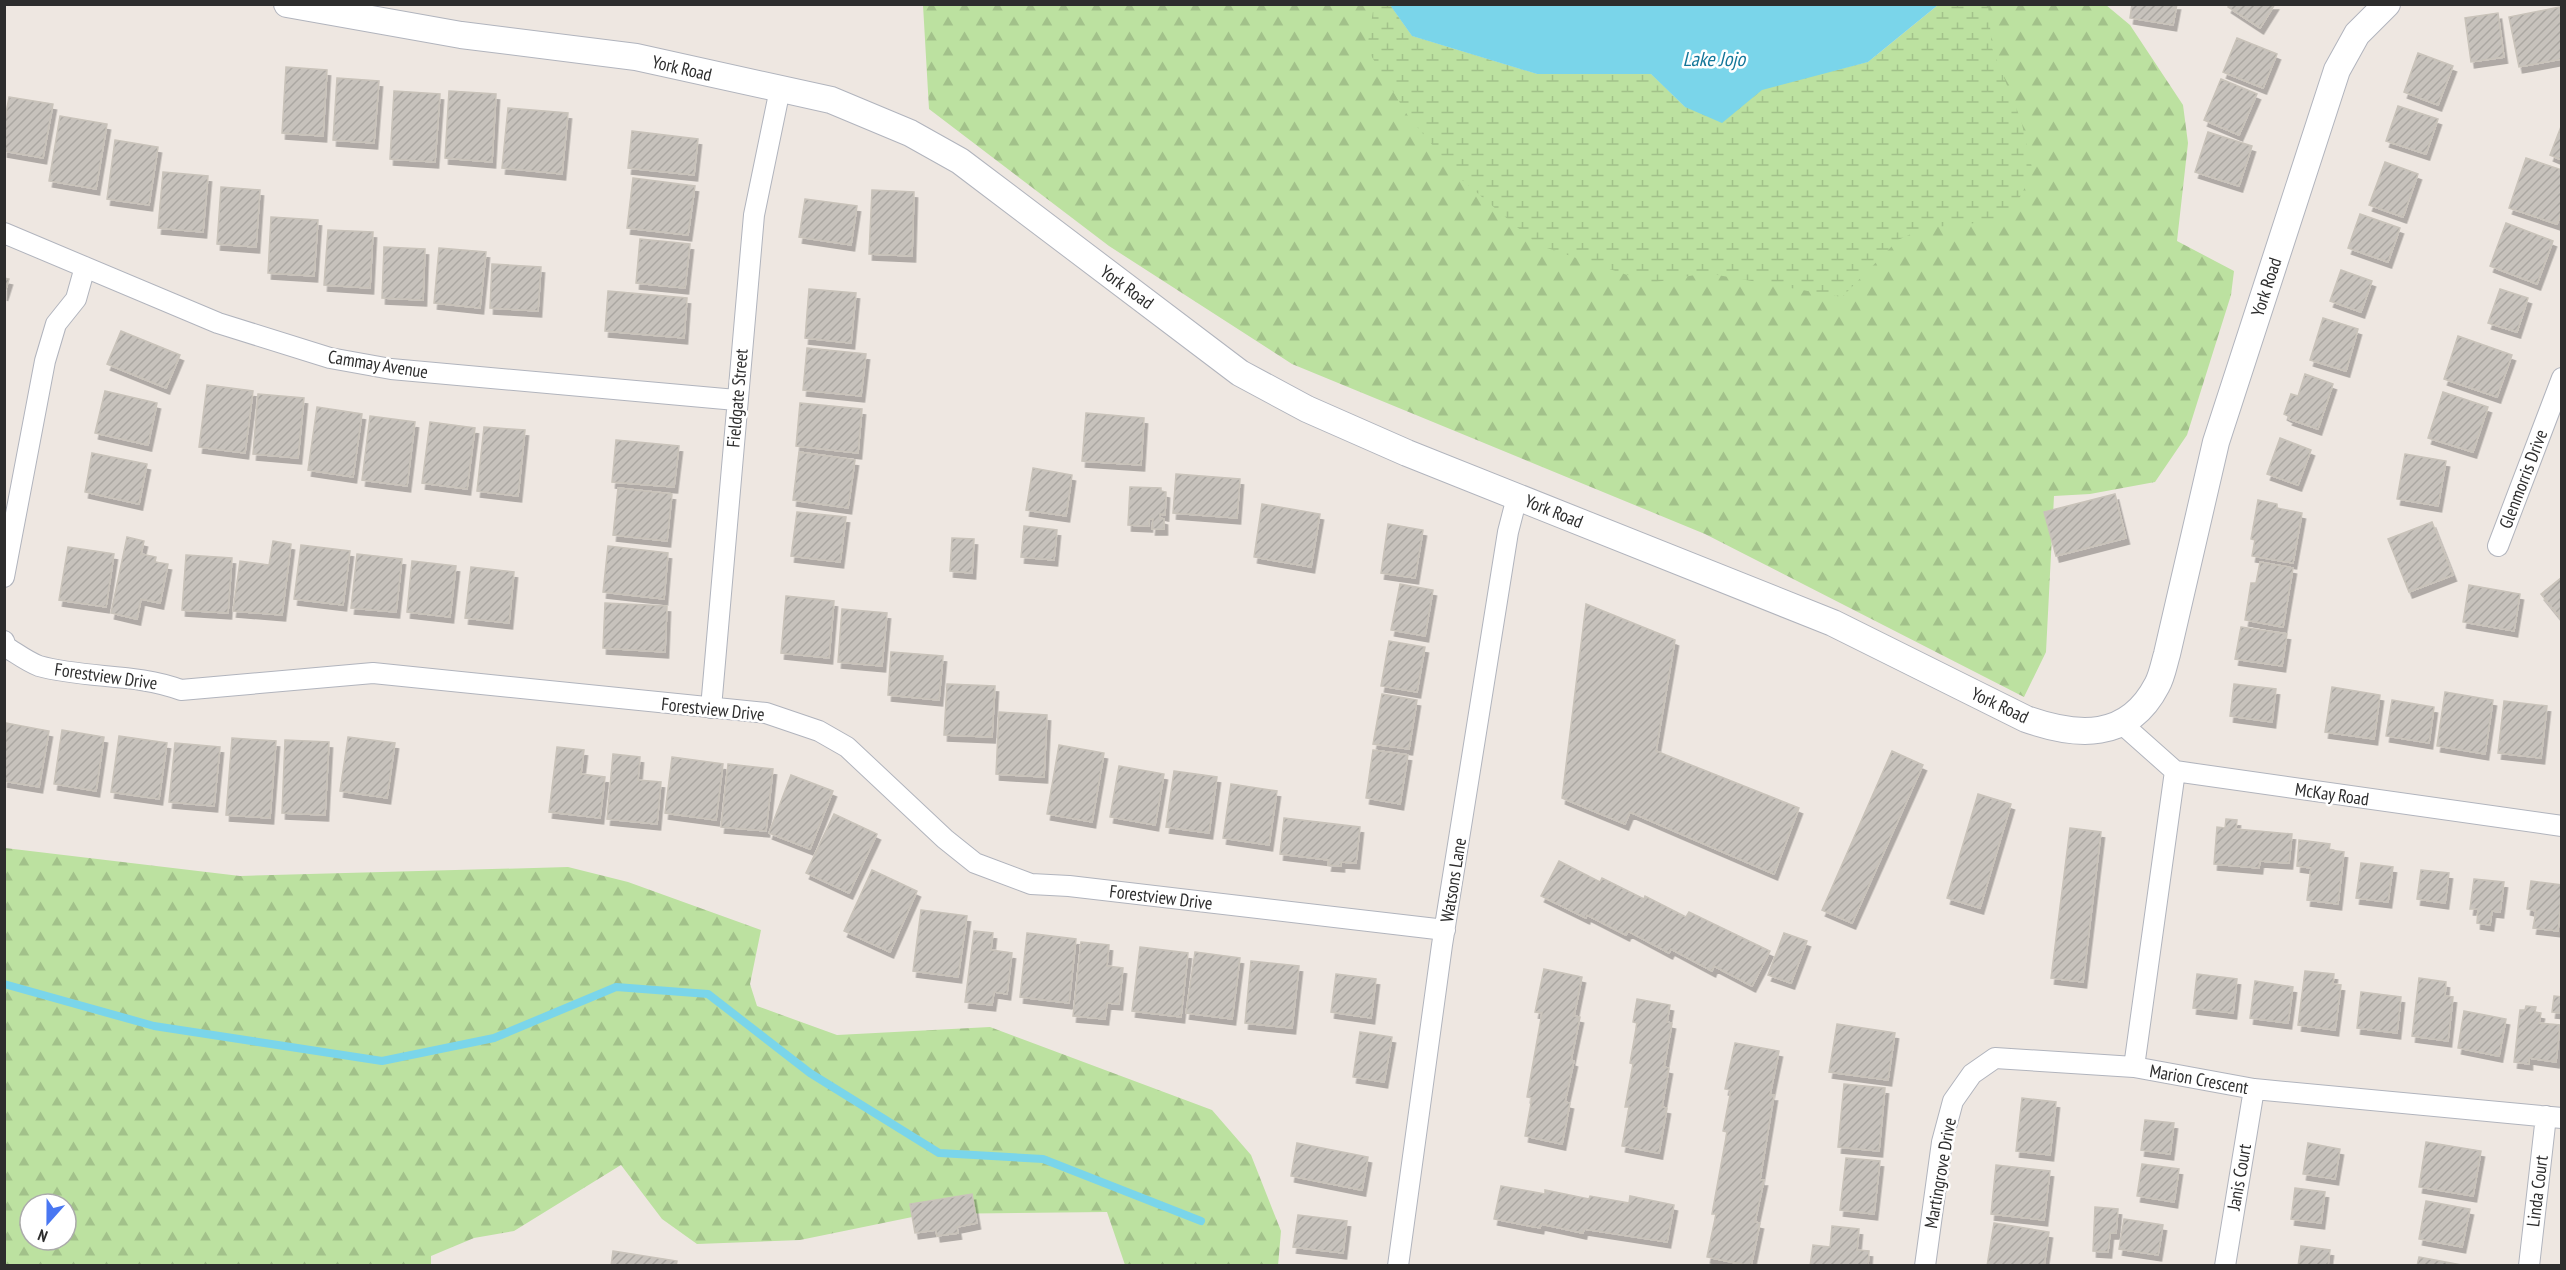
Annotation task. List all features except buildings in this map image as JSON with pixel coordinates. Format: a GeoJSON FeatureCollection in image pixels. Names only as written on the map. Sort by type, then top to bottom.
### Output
{"type":"FeatureCollection","features":[{"type":"Feature","properties":{"kind":"street","name":"York Road"},"geometry":{"type":"LineString","coordinates":[[286,4],[461,35],[636,57],[831,100],[876,118],[910,133],[960,161],[1240,373],[1307,409],[1397,449],[1833,623],[2026,719],[2051,728],[2076,732],[2099,731],[2121,723],[2144,704],[2157,685],[2216,442],[2337,70],[2357,34],[2387,4]]}},
{"type":"Feature","properties":{"kind":"street","name":"Fieldgate Street"},"geometry":{"type":"LineString","coordinates":[[711,708],[736,400],[754,215],[780,89]]}},
{"type":"Feature","properties":{"kind":"street","name":"Cammay Avenue"},"geometry":{"type":"LineString","coordinates":[[4,233],[218,323],[330,358],[391,369],[736,400]]}},
{"type":"Feature","properties":{"kind":"street"},"geometry":{"type":"LineString","coordinates":[[4,577],[45,361],[56,324],[76,299],[85,267]]}},
{"type":"Feature","properties":{"kind":"street","name":"Glenmorris Drive"},"geometry":{"type":"LineString","coordinates":[[2498,546],[2562,378]]}},
{"type":"Feature","properties":{"kind":"street","name":"Watsons Lane"},"geometry":{"type":"LineString","coordinates":[[1398,1266],[1445,930],[1508,532],[1517,496]]}},
{"type":"Feature","properties":{"kind":"street","name":"Forestview Drive"},"geometry":{"type":"LineString","coordinates":[[5,646],[36,665],[92,676],[156,681],[181,690],[374,673],[766,713],[819,730],[854,753],[975,863],[1031,884],[1069,886],[1445,930]]}},
{"type":"Feature","properties":{"kind":"street"},"geometry":{"type":"LineString","coordinates":[[2121,723],[2175,771]]}},
{"type":"Feature","properties":{"kind":"street","name":"McKay Road"},"geometry":{"type":"LineString","coordinates":[[2175,771],[2562,826]]}},
{"type":"Feature","properties":{"kind":"street","name":"Marion Crescent"},"geometry":{"type":"LineString","coordinates":[[2175,771],[2134,1067],[2254,1089],[2554,1117]]}},
{"type":"Feature","properties":{"kind":"street","name":"Martingrove Drive"},"geometry":{"type":"LineString","coordinates":[[1925,1266],[1942,1142],[1953,1101],[1972,1074],[1995,1058],[2134,1067]]}},
{"type":"Feature","properties":{"kind":"street","name":"Janis Court"},"geometry":{"type":"LineString","coordinates":[[2225,1266],[2254,1089]]}},
{"type":"Feature","properties":{"kind":"street","name":"Linda Court"},"geometry":{"type":"LineString","coordinates":[[2529,1266],[2554,1117]]}},
{"type":"Feature","properties":{"kind":"green space"},"geometry":{"type":"Polygon","coordinates":[[[923,5],[1390,5],[1412,36],[1537,74],[1651,74],[1685,107],[1868,62],[1938,5],[2106,5],[2130,25],[2183,105],[2188,143],[2177,241],[2234,271],[2231,295],[2187,435],[2155,482],[2090,494],[2054,496],[2046,652],[2024,697],[1705,534],[1292,364],[1109,246],[929,109],[923,5]]]}},
{"type":"Feature","properties":{"kind":"green space"},"geometry":{"type":"Polygon","coordinates":[[[1374,5],[1390,5],[1412,36],[1537,74],[1651,74],[1685,107],[1722,123],[1762,90],[1868,62],[1945,5],[1988,5],[1992,48],[2021,120],[2033,172],[2008,220],[1924,228],[1898,240],[1842,297],[1706,273],[1651,283],[1538,245],[1461,179],[1408,116],[1367,49],[1374,5]]]}},
{"type":"Feature","properties":{"kind":"green space"},"geometry":{"type":"Polygon","coordinates":[[[5,848],[240,876],[568,867],[628,882],[761,930],[750,984],[757,1006],[837,1035],[990,1027],[1212,1110],[1251,1155],[1281,1231],[1278,1266],[1125,1265],[1107,1212],[927,1214],[800,1240],[697,1244],[662,1219],[621,1165],[514,1231],[474,1238],[431,1256],[431,1265],[5,1266],[5,848]]]}},
{"type":"Feature","properties":{"kind":"water","name":"Lake Jojo"},"geometry":{"type":"Polygon","coordinates":[[[1390,5],[1938,5],[1868,62],[1762,90],[1722,123],[1685,107],[1651,74],[1537,74],[1412,36],[1390,5]]]}},
{"type":"Feature","properties":{"kind":"waterway"},"geometry":{"type":"LineString","coordinates":[[4,984],[154,1026],[382,1061],[494,1038],[616,987],[708,994],[810,1073],[939,1153],[1043,1159],[1201,1221]]}}]}
